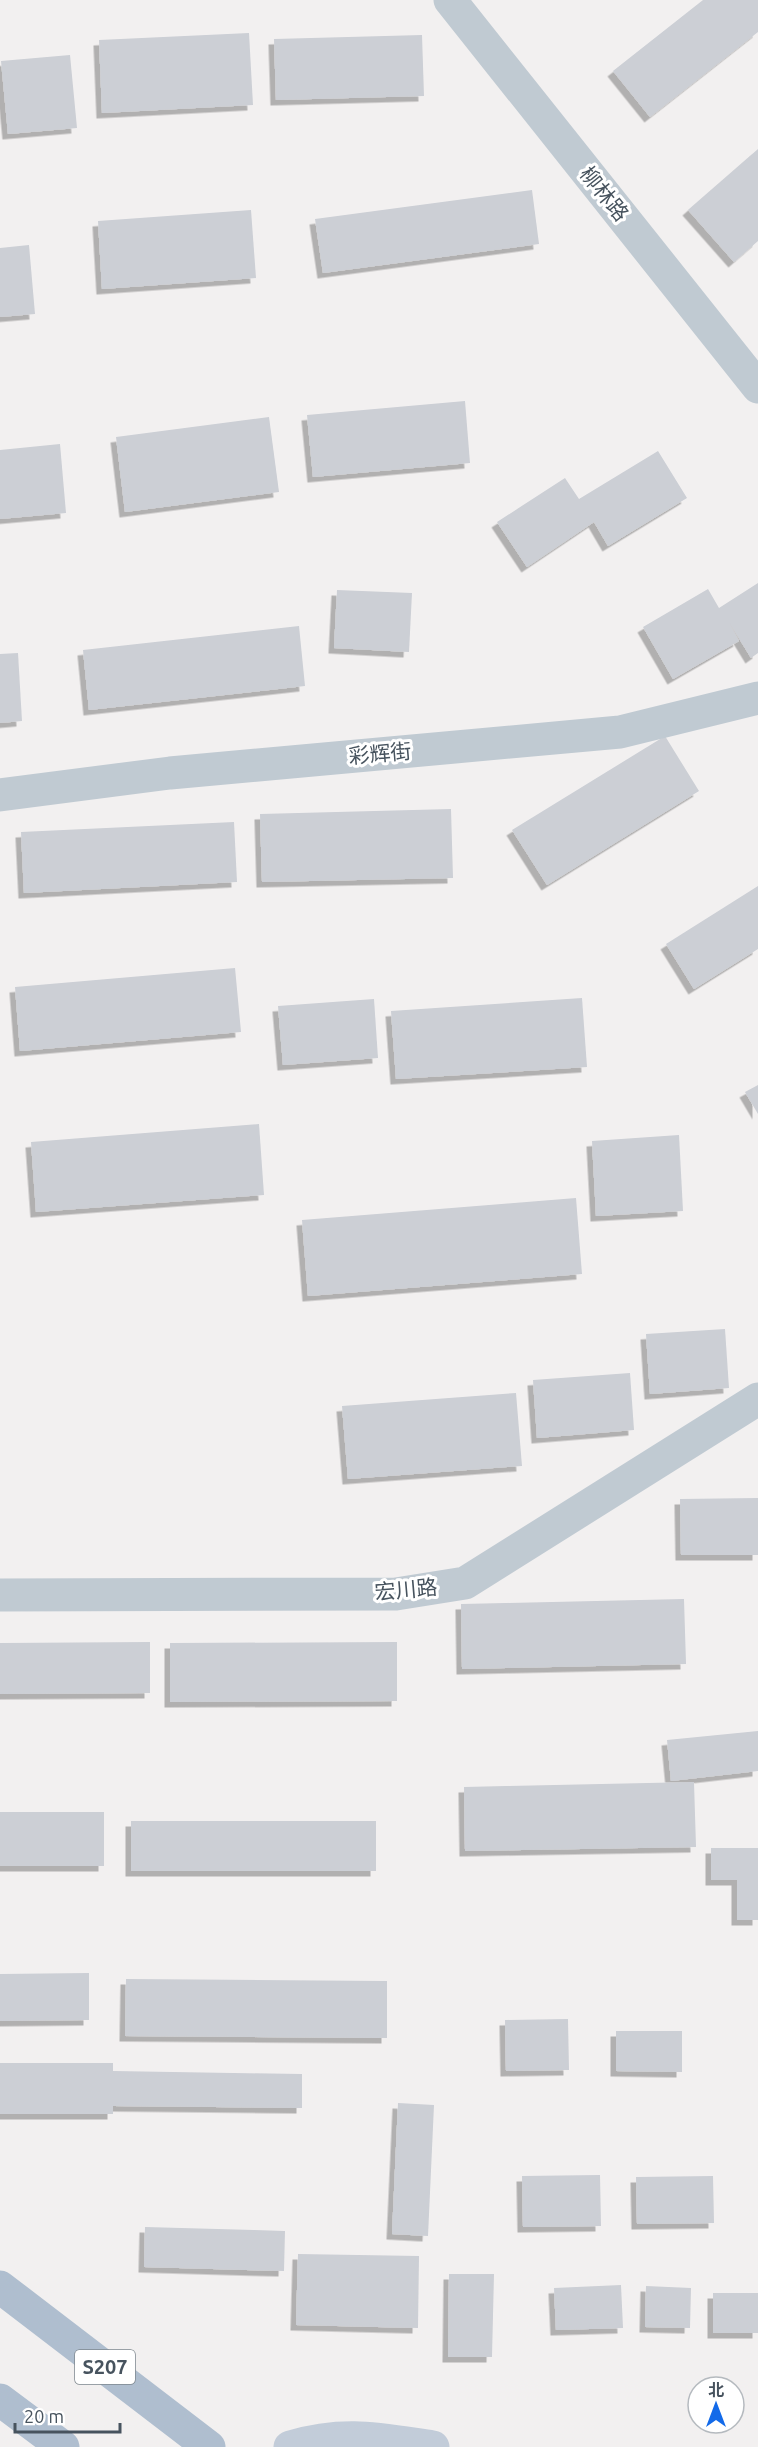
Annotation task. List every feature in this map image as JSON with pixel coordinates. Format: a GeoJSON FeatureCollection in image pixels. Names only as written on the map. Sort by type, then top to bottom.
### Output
{"type":"FeatureCollection","features":[{"type":"Feature","properties":{"kind":"main road","name":"S207"},"geometry":{"type":"LineString","coordinates":[[0,2287],[209,2447]]}},
{"type":"Feature","properties":{"kind":"main road"},"geometry":{"type":"LineString","coordinates":[[0,2400],[63,2447]]}},
{"type":"Feature","properties":{"kind":"street","name":"柳林路"},"geometry":{"type":"LineString","coordinates":[[450,0],[758,387]]}},
{"type":"Feature","properties":{"kind":"street","name":"彩辉街"},"geometry":{"type":"LineString","coordinates":[[0,795],[170,773],[620,732],[758,698]]}},
{"type":"Feature","properties":{"kind":"street","name":"宏川路"},"geometry":{"type":"LineString","coordinates":[[0,1595],[396,1594],[465,1583],[758,1399]]}},
{"type":"Feature","properties":{"kind":"street"},"geometry":{"type":"LineString","coordinates":[[290,2447],[324,2439],[351,2436],[433,2447]]}},
{"type":"Feature","properties":{"kind":"building"},"geometry":{"type":"Polygon","coordinates":[[[703,0],[758,0],[758,32],[650,117],[613,71],[703,0]]]}},
{"type":"Feature","properties":{"kind":"building"},"geometry":{"type":"Polygon","coordinates":[[[249,33],[253,105],[102,113],[99,40],[249,33]]]}},
{"type":"Feature","properties":{"kind":"building"},"geometry":{"type":"Polygon","coordinates":[[[422,35],[424,96],[276,100],[274,39],[422,35]]]}},
{"type":"Feature","properties":{"kind":"building"},"geometry":{"type":"Polygon","coordinates":[[[70,55],[77,128],[8,134],[1,61],[70,55]]]}},
{"type":"Feature","properties":{"kind":"building"},"geometry":{"type":"Polygon","coordinates":[[[758,149],[758,241],[734,262],[688,210],[758,149]]]}},
{"type":"Feature","properties":{"kind":"building"},"geometry":{"type":"Polygon","coordinates":[[[532,190],[539,244],[323,273],[315,219],[532,190]]]}},
{"type":"Feature","properties":{"kind":"building"},"geometry":{"type":"Polygon","coordinates":[[[251,210],[256,278],[102,289],[98,221],[251,210]]]}},
{"type":"Feature","properties":{"kind":"building"},"geometry":{"type":"Polygon","coordinates":[[[29,245],[35,314],[0,317],[0,248],[29,245]]]}},
{"type":"Feature","properties":{"kind":"building"},"geometry":{"type":"Polygon","coordinates":[[[465,401],[470,463],[313,477],[307,415],[465,401]]]}},
{"type":"Feature","properties":{"kind":"building"},"geometry":{"type":"Polygon","coordinates":[[[269,417],[279,492],[125,512],[116,437],[269,417]]]}},
{"type":"Feature","properties":{"kind":"building"},"geometry":{"type":"Polygon","coordinates":[[[60,444],[66,513],[0,519],[0,450],[60,444]]]}},
{"type":"Feature","properties":{"kind":"building"},"geometry":{"type":"Polygon","coordinates":[[[658,451],[687,498],[608,546],[594,522],[527,567],[497,522],[565,478],[579,499],[658,451]]]}},
{"type":"Feature","properties":{"kind":"building"},"geometry":{"type":"Polygon","coordinates":[[[758,583],[758,653],[751,658],[729,622],[739,641],[673,679],[643,627],[708,589],[719,608],[758,583]]]}},
{"type":"Feature","properties":{"kind":"building"},"geometry":{"type":"Polygon","coordinates":[[[337,590],[412,593],[409,652],[334,648],[337,590]]]}},
{"type":"Feature","properties":{"kind":"building"},"geometry":{"type":"Polygon","coordinates":[[[299,626],[305,686],[89,710],[83,650],[299,626]]]}},
{"type":"Feature","properties":{"kind":"building"},"geometry":{"type":"Polygon","coordinates":[[[18,653],[22,721],[0,723],[0,654],[18,653]]]}},
{"type":"Feature","properties":{"kind":"building"},"geometry":{"type":"Polygon","coordinates":[[[665,736],[699,791],[547,885],[512,830],[665,736]]]}},
{"type":"Feature","properties":{"kind":"building"},"geometry":{"type":"Polygon","coordinates":[[[451,809],[453,878],[262,882],[260,814],[451,809]]]}},
{"type":"Feature","properties":{"kind":"building"},"geometry":{"type":"Polygon","coordinates":[[[234,822],[237,882],[24,893],[21,832],[234,822]]]}},
{"type":"Feature","properties":{"kind":"building"},"geometry":{"type":"Polygon","coordinates":[[[758,886],[758,949],[694,989],[666,944],[758,886]]]}},
{"type":"Feature","properties":{"kind":"building"},"geometry":{"type":"Polygon","coordinates":[[[235,968],[241,1032],[20,1051],[15,987],[235,968]]]}},
{"type":"Feature","properties":{"kind":"building"},"geometry":{"type":"Polygon","coordinates":[[[582,998],[587,1067],[396,1079],[391,1011],[582,998]]]}},
{"type":"Feature","properties":{"kind":"building"},"geometry":{"type":"Polygon","coordinates":[[[374,999],[378,1058],[283,1065],[278,1006],[374,999]]]}},
{"type":"Feature","properties":{"kind":"building"},"geometry":{"type":"Polygon","coordinates":[[[758,1085],[758,1114],[745,1092],[758,1085]]]}},
{"type":"Feature","properties":{"kind":"building"},"geometry":{"type":"Polygon","coordinates":[[[259,1124],[264,1195],[36,1212],[31,1142],[259,1124]]]}},
{"type":"Feature","properties":{"kind":"building"},"geometry":{"type":"Polygon","coordinates":[[[679,1135],[683,1211],[596,1216],[592,1141],[679,1135]]]}},
{"type":"Feature","properties":{"kind":"building"},"geometry":{"type":"Polygon","coordinates":[[[576,1198],[582,1274],[308,1296],[302,1220],[576,1198]]]}},
{"type":"Feature","properties":{"kind":"building"},"geometry":{"type":"Polygon","coordinates":[[[725,1329],[729,1388],[650,1394],[646,1334],[725,1329]]]}},
{"type":"Feature","properties":{"kind":"building"},"geometry":{"type":"Polygon","coordinates":[[[630,1373],[634,1430],[537,1438],[533,1380],[630,1373]]]}},
{"type":"Feature","properties":{"kind":"building"},"geometry":{"type":"Polygon","coordinates":[[[516,1393],[522,1466],[348,1479],[342,1406],[516,1393]]]}},
{"type":"Feature","properties":{"kind":"building"},"geometry":{"type":"Polygon","coordinates":[[[758,1498],[758,1555],[681,1555],[680,1499],[758,1498]]]}},
{"type":"Feature","properties":{"kind":"building"},"geometry":{"type":"Polygon","coordinates":[[[684,1599],[686,1664],[462,1669],[461,1604],[684,1599]]]}},
{"type":"Feature","properties":{"kind":"building"},"geometry":{"type":"Polygon","coordinates":[[[150,1642],[150,1693],[0,1694],[0,1643],[150,1642]]]}},
{"type":"Feature","properties":{"kind":"building"},"geometry":{"type":"Polygon","coordinates":[[[397,1642],[397,1701],[170,1702],[170,1643],[397,1642]]]}},
{"type":"Feature","properties":{"kind":"building"},"geometry":{"type":"Polygon","coordinates":[[[758,1731],[758,1771],[671,1781],[667,1740],[758,1731]]]}},
{"type":"Feature","properties":{"kind":"building"},"geometry":{"type":"Polygon","coordinates":[[[694,1782],[696,1847],[465,1851],[464,1787],[694,1782]]]}},
{"type":"Feature","properties":{"kind":"building"},"geometry":{"type":"Polygon","coordinates":[[[0,1812],[104,1812],[104,1866],[0,1866],[0,1812]]]}},
{"type":"Feature","properties":{"kind":"building"},"geometry":{"type":"Polygon","coordinates":[[[131,1821],[376,1821],[376,1871],[131,1871],[131,1821]]]}},
{"type":"Feature","properties":{"kind":"building"},"geometry":{"type":"Polygon","coordinates":[[[711,1848],[758,1848],[758,1920],[737,1920],[737,1880],[711,1880],[711,1848]]]}},
{"type":"Feature","properties":{"kind":"building"},"geometry":{"type":"Polygon","coordinates":[[[89,1973],[89,2020],[0,2021],[0,1974],[89,1973]]]}},
{"type":"Feature","properties":{"kind":"building"},"geometry":{"type":"Polygon","coordinates":[[[126,1979],[387,1981],[387,2038],[125,2036],[126,1979]]]}},
{"type":"Feature","properties":{"kind":"building"},"geometry":{"type":"Polygon","coordinates":[[[568,2019],[569,2070],[506,2071],[505,2020],[568,2019]]]}},
{"type":"Feature","properties":{"kind":"building"},"geometry":{"type":"Polygon","coordinates":[[[616,2031],[682,2031],[682,2072],[616,2071],[616,2031]]]}},
{"type":"Feature","properties":{"kind":"building"},"geometry":{"type":"Polygon","coordinates":[[[0,2063],[113,2063],[113,2071],[302,2074],[302,2108],[113,2106],[113,2114],[0,2114],[0,2063]]]}},
{"type":"Feature","properties":{"kind":"building"},"geometry":{"type":"Polygon","coordinates":[[[398,2103],[434,2105],[428,2236],[392,2234],[398,2103]]]}},
{"type":"Feature","properties":{"kind":"building"},"geometry":{"type":"Polygon","coordinates":[[[600,2175],[601,2226],[523,2227],[522,2176],[600,2175]]]}},
{"type":"Feature","properties":{"kind":"building"},"geometry":{"type":"Polygon","coordinates":[[[713,2176],[714,2223],[637,2224],[636,2177],[713,2176]]]}},
{"type":"Feature","properties":{"kind":"building"},"geometry":{"type":"Polygon","coordinates":[[[145,2227],[285,2231],[284,2271],[144,2267],[145,2227]]]}},
{"type":"Feature","properties":{"kind":"building"},"geometry":{"type":"Polygon","coordinates":[[[298,2254],[419,2256],[418,2328],[296,2325],[298,2254]]]}},
{"type":"Feature","properties":{"kind":"building"},"geometry":{"type":"Polygon","coordinates":[[[449,2274],[494,2274],[492,2357],[448,2357],[449,2274]]]}},
{"type":"Feature","properties":{"kind":"building"},"geometry":{"type":"Polygon","coordinates":[[[621,2285],[623,2328],[556,2330],[554,2288],[621,2285]]]}},
{"type":"Feature","properties":{"kind":"building"},"geometry":{"type":"Polygon","coordinates":[[[646,2286],[691,2288],[690,2328],[645,2327],[646,2286]]]}},
{"type":"Feature","properties":{"kind":"building"},"geometry":{"type":"Polygon","coordinates":[[[713,2293],[758,2293],[758,2333],[713,2333],[713,2293]]]}}]}
